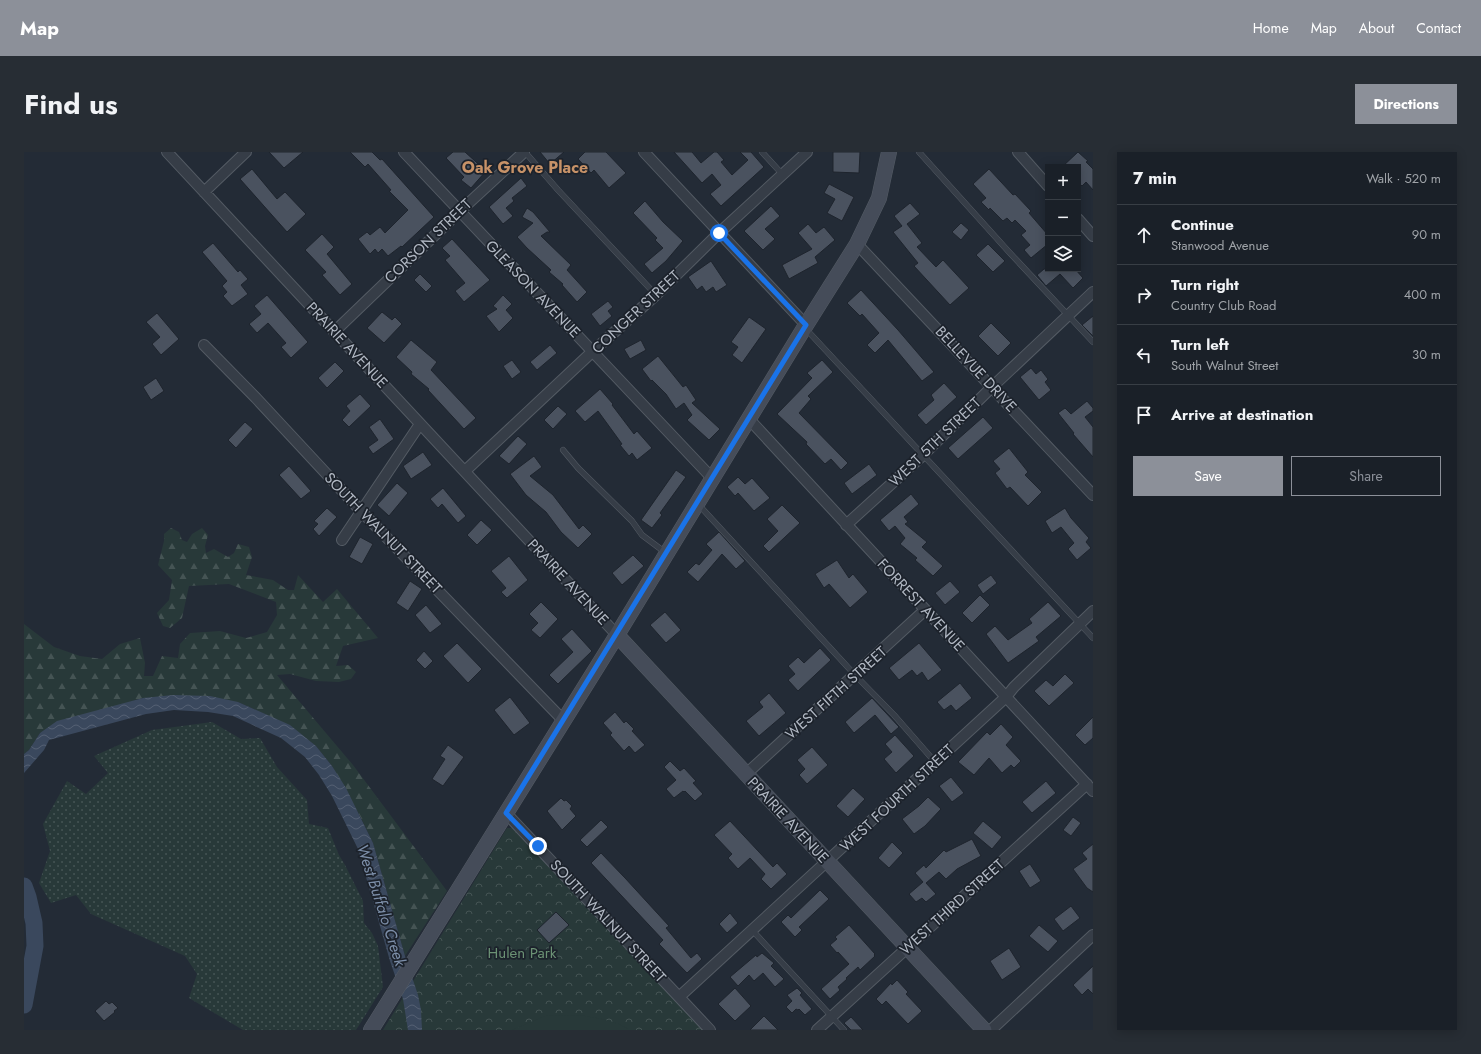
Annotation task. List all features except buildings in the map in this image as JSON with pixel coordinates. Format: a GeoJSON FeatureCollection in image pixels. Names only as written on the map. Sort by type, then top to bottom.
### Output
{"type":"FeatureCollection","features":[{"type":"Feature","properties":{"kind":"main road"},"geometry":{"type":"LineString","coordinates":[[371,1030],[617,635],[805,326],[857,244],[878,198],[889,152]]}},
{"type":"Feature","properties":{"kind":"main road","name":"PRAIRIE AVENUE"},"geometry":{"type":"LineString","coordinates":[[617,635],[906,948],[984,1030]]}},
{"type":"Feature","properties":{"kind":"street","name":"PRAIRIE AVENUE"},"geometry":{"type":"LineString","coordinates":[[167,152],[617,635]]}},
{"type":"Feature","properties":{"kind":"street"},"geometry":{"type":"LineString","coordinates":[[204,192],[246,152]]}},
{"type":"Feature","properties":{"kind":"street","name":"GLEASON AVENUE"},"geometry":{"type":"LineString","coordinates":[[404,152],[459,212],[712,478]]}},
{"type":"Feature","properties":{"kind":"street","name":"CORSON STREET"},"geometry":{"type":"LineString","coordinates":[[334,332],[524,152]]}},
{"type":"Feature","properties":{"kind":"street"},"geometry":{"type":"LineString","coordinates":[[644,152],[805,326]]}},
{"type":"Feature","properties":{"kind":"street","name":"CONGER STREET"},"geometry":{"type":"LineString","coordinates":[[465,471],[592,352],[656,295],[719,233],[807,152]]}},
{"type":"Feature","properties":{"kind":"street"},"geometry":{"type":"LineString","coordinates":[[1018,152],[1045,183]]}},
{"type":"Feature","properties":{"kind":"street"},"geometry":{"type":"LineString","coordinates":[[1081,222],[1093,236]]}},
{"type":"Feature","properties":{"kind":"street","name":"BELLEVUE DRIVE"},"geometry":{"type":"LineString","coordinates":[[857,244],[1093,495]]}},
{"type":"Feature","properties":{"kind":"street","name":"WEST 5TH STREET"},"geometry":{"type":"LineString","coordinates":[[846,525],[922,456],[992,387],[1093,292]]}},
{"type":"Feature","properties":{"kind":"street","name":"SOUTH WALNUT STREET"},"geometry":{"type":"LineString","coordinates":[[204,345],[256,398],[361,511],[563,720]]}},
{"type":"Feature","properties":{"kind":"street","name":"FORREST AVENUE"},"geometry":{"type":"LineString","coordinates":[[749,419],[1090,787]]}},
{"type":"Feature","properties":{"kind":"street"},"geometry":{"type":"LineString","coordinates":[[342,540],[420,424]]}},
{"type":"Feature","properties":{"kind":"street","name":"WEST FIFTH STREET"},"geometry":{"type":"LineString","coordinates":[[746,775],[925,610]]}},
{"type":"Feature","properties":{"kind":"street","name":"WEST FOURTH STREET"},"geometry":{"type":"LineString","coordinates":[[679,997],[1006,697],[1014,686],[1093,611]]}},
{"type":"Feature","properties":{"kind":"street","name":"WEST THIRD STREET"},"geometry":{"type":"LineString","coordinates":[[817,1030],[906,948],[1090,787]]}},
{"type":"Feature","properties":{"kind":"street","name":"SOUTH WALNUT STREET"},"geometry":{"type":"LineString","coordinates":[[506,813],[710,1030]]}},
{"type":"Feature","properties":{"kind":"street"},"geometry":{"type":"LineString","coordinates":[[992,1030],[1093,935]]}},
{"type":"Feature","properties":{"kind":"lane"},"geometry":{"type":"LineString","coordinates":[[524,152],[656,295]]}},
{"type":"Feature","properties":{"kind":"lane"},"geometry":{"type":"LineString","coordinates":[[762,152],[783,175]]}},
{"type":"Feature","properties":{"kind":"lane"},"geometry":{"type":"LineString","coordinates":[[919,152],[1093,342]]}},
{"type":"Feature","properties":{"kind":"lane"},"geometry":{"type":"LineString","coordinates":[[805,326],[922,456],[1093,638]]}},
{"type":"Feature","properties":{"kind":"lane"},"geometry":{"type":"LineString","coordinates":[[563,450],[578,468],[632,521],[642,535],[667,553]]}},
{"type":"Feature","properties":{"kind":"lane"},"geometry":{"type":"LineString","coordinates":[[697,503],[855,675],[894,715],[935,762]]}},
{"type":"Feature","properties":{"kind":"lane"},"geometry":{"type":"LineString","coordinates":[[752,930],[844,1030]]}},
{"type":"Feature","properties":{"kind":"green space"},"geometry":{"type":"Polygon","coordinates":[[[171,528],[179,532],[182,540],[187,542],[192,534],[202,528],[208,535],[205,546],[206,553],[214,549],[228,557],[234,553],[238,544],[249,547],[252,557],[246,575],[273,580],[288,590],[294,590],[298,575],[323,602],[337,589],[378,638],[343,646],[336,666],[348,665],[356,672],[351,679],[339,682],[316,681],[290,674],[277,675],[353,765],[447,891],[405,956],[373,843],[361,818],[332,766],[316,746],[289,725],[238,702],[143,698],[88,714],[40,733],[29,750],[24,754],[24,624],[54,647],[80,656],[102,659],[120,644],[140,638],[145,663],[144,676],[153,676],[162,656],[178,658],[180,644],[190,633],[220,631],[246,638],[267,632],[277,615],[276,602],[229,584],[189,586],[182,618],[170,628],[163,626],[157,613],[169,600],[172,580],[158,565],[164,541],[164,534],[171,528]]]}},
{"type":"Feature","properties":{"kind":"green space"},"geometry":{"type":"Polygon","coordinates":[[[212,722],[241,739],[260,738],[277,767],[307,800],[309,824],[328,828],[339,855],[363,901],[364,923],[372,933],[378,946],[383,987],[356,1030],[243,1030],[189,998],[197,974],[185,956],[91,914],[76,895],[51,903],[39,883],[50,851],[43,824],[67,781],[86,794],[108,773],[94,756],[152,730],[212,722]]]}},
{"type":"Feature","properties":{"kind":"green space","name":"Hulen Park"},"geometry":{"type":"Polygon","coordinates":[[[507,828],[512,828],[703,1030],[383,1030],[507,828]]]}},
{"type":"Feature","properties":{"kind":"green space"},"geometry":{"type":"Polygon","coordinates":[[[579,1015],[599,1018],[630,1030],[512,1030],[545,1016],[579,1015]]]}},
{"type":"Feature","properties":{"kind":"water","name":"West Buffalo Creek"},"geometry":{"type":"Polygon","coordinates":[[[173,695],[210,696],[238,702],[290,725],[316,746],[332,766],[346,788],[373,843],[405,956],[418,995],[421,1010],[422,1030],[408,1030],[403,999],[390,961],[358,849],[332,796],[319,775],[305,757],[281,738],[233,716],[208,712],[174,710],[146,714],[49,740],[44,750],[24,773],[24,754],[29,750],[40,733],[57,721],[143,698],[173,695]]]}},
{"type":"Feature","properties":{"kind":"waterway"},"geometry":{"type":"LineString","coordinates":[[24,886],[34,923],[35,946],[24,1005]]}},
{"type":"Feature","properties":{"kind":"district","name":"Oak Grove Place"},"geometry":{"type":"Point","coordinates":[525,167]}},
{"type":"Feature","properties":{"kind":"route"},"geometry":{"type":"LineString","coordinates":[[538,846],[506,813],[617,635],[806,325],[719,233]]}}]}
